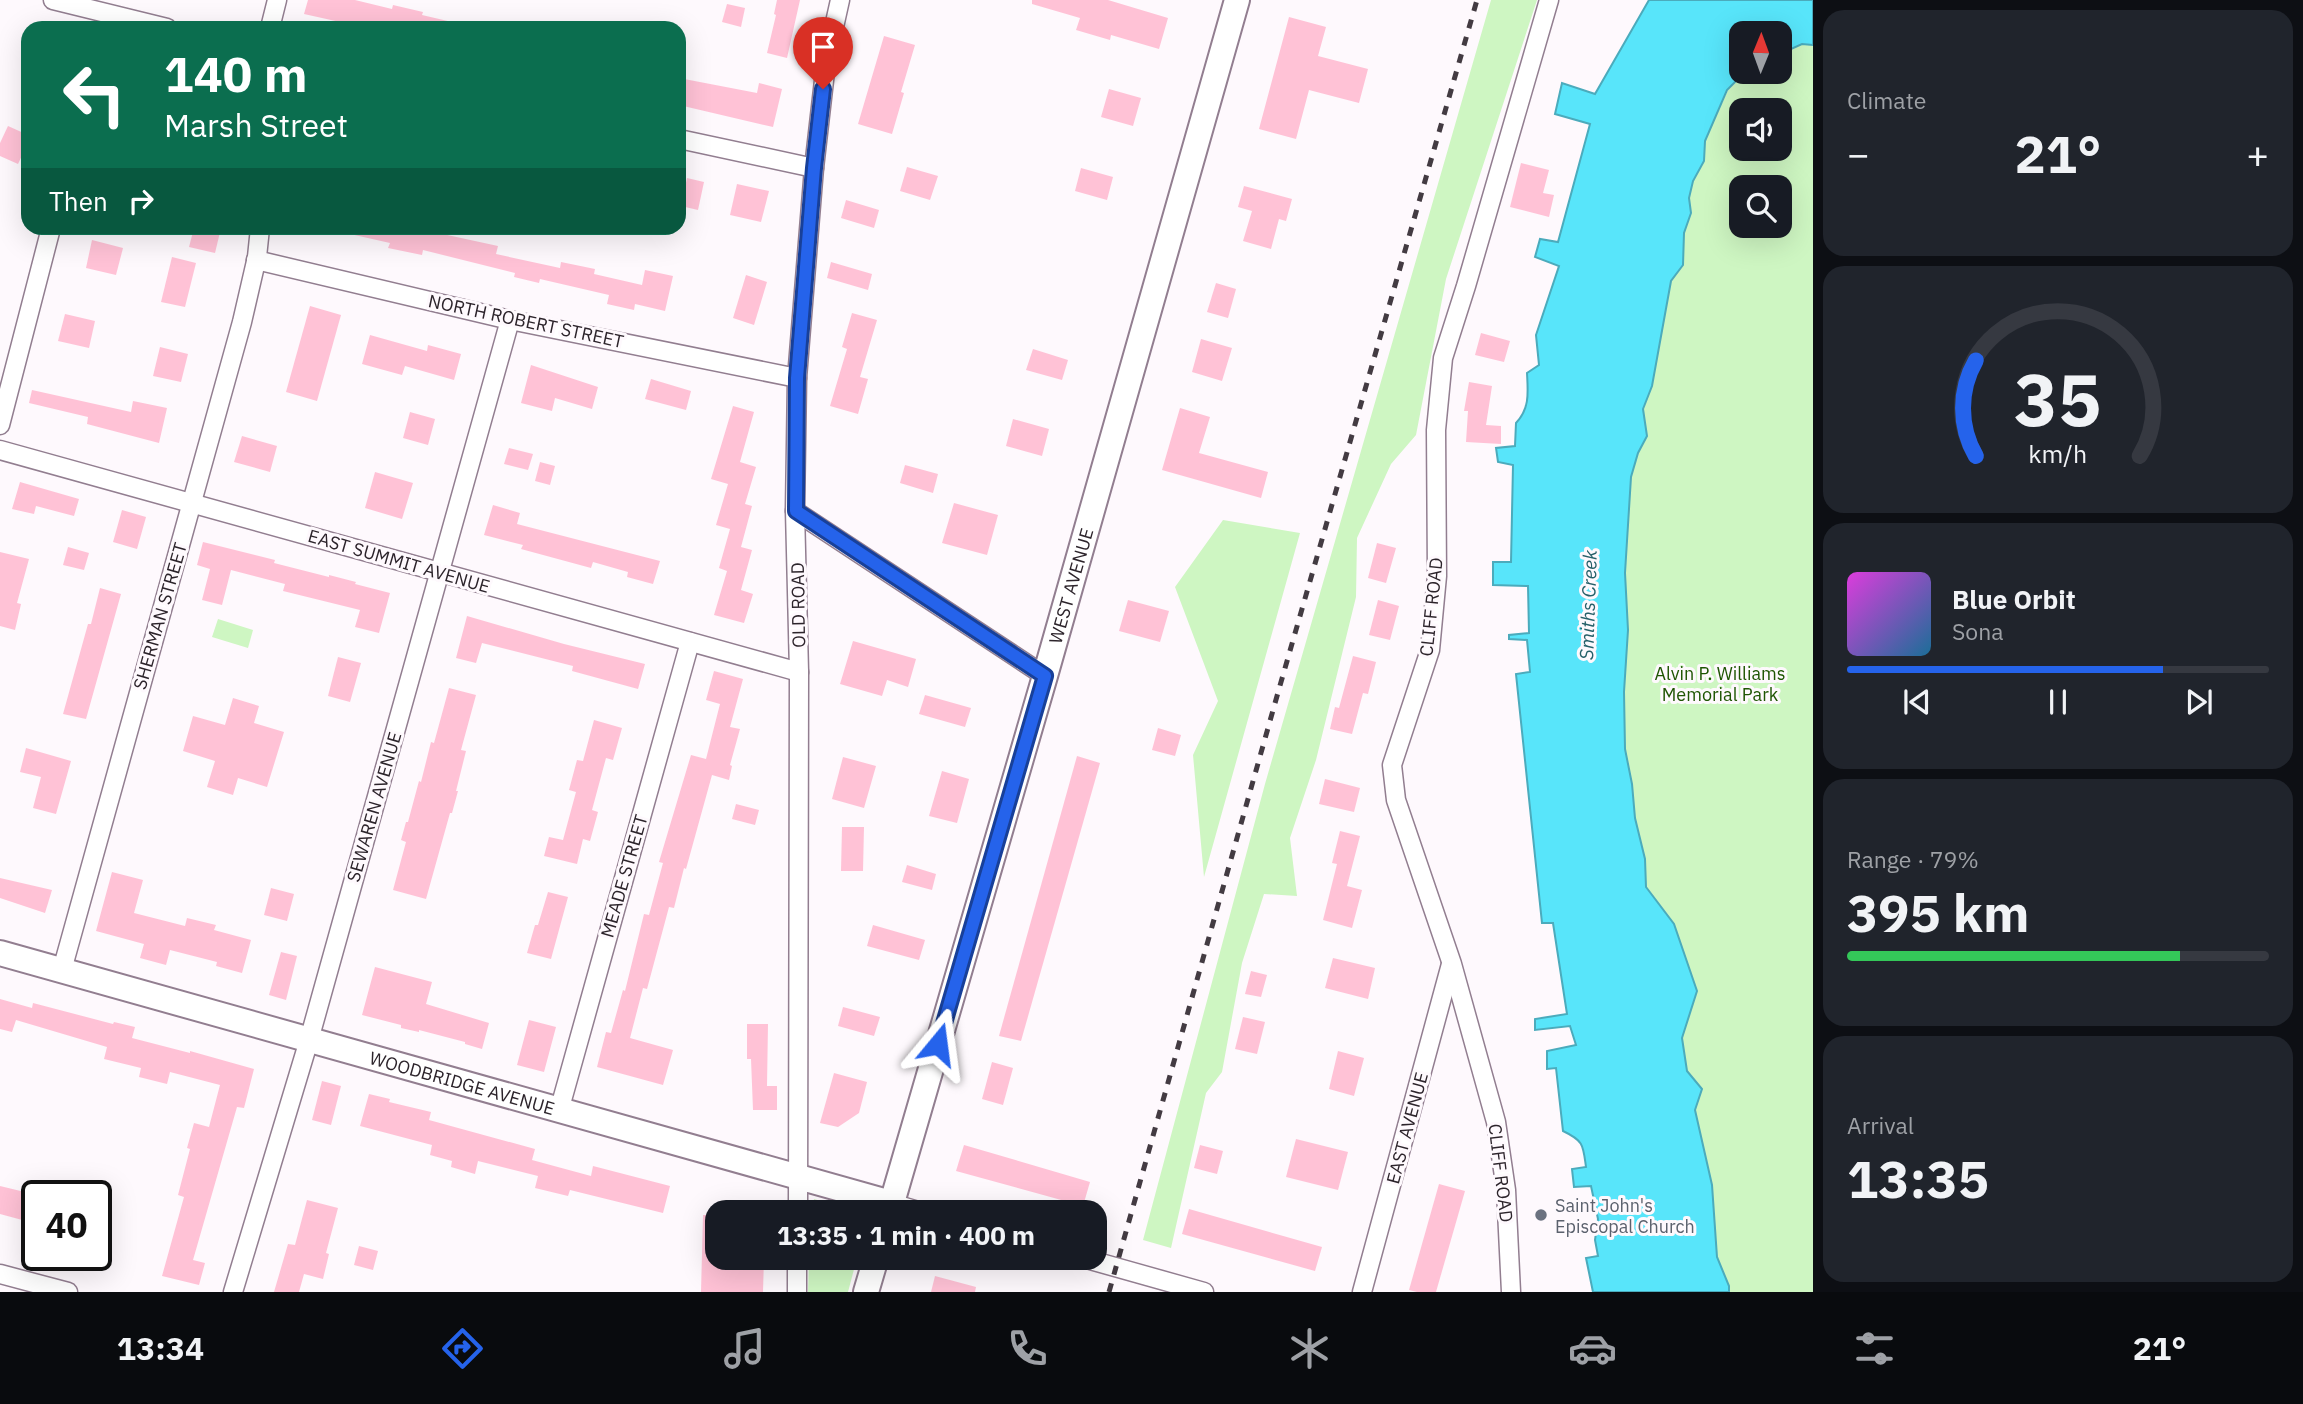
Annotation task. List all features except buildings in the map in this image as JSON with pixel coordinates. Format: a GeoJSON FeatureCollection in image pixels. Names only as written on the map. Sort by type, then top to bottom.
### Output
{"type":"FeatureCollection","features":[{"type":"Feature","properties":{"kind":"street"},"geometry":{"type":"LineString","coordinates":[[53,0],[105,20]]}},
{"type":"Feature","properties":{"kind":"street"},"geometry":{"type":"LineString","coordinates":[[272,21],[277,0]]}},
{"type":"Feature","properties":{"kind":"street","name":"OLD ROAD"},"geometry":{"type":"LineString","coordinates":[[798,1200],[797,378],[814,168],[826,63],[840,0]]}},
{"type":"Feature","properties":{"kind":"street","name":"WEST AVENUE"},"geometry":{"type":"LineString","coordinates":[[892,1200],[1237,0]]}},
{"type":"Feature","properties":{"kind":"street","name":"CLIFF ROAD"},"geometry":{"type":"LineString","coordinates":[[1511,1292],[1506,1190],[1496,1122],[1452,964],[1396,800],[1392,765],[1430,650],[1437,576],[1436,430],[1443,358],[1549,0]]}},
{"type":"Feature","properties":{"kind":"street"},"geometry":{"type":"LineString","coordinates":[[686,141],[814,168]]}},
{"type":"Feature","properties":{"kind":"street"},"geometry":{"type":"LineString","coordinates":[[0,425],[49,235]]}},
{"type":"Feature","properties":{"kind":"street","name":"SHERMAN STREET"},"geometry":{"type":"LineString","coordinates":[[62,970],[242,322],[259,235]]}},
{"type":"Feature","properties":{"kind":"street","name":"NORTH ROBERT STREET"},"geometry":{"type":"LineString","coordinates":[[256,260],[510,320],[797,378]]}},
{"type":"Feature","properties":{"kind":"street","name":"SEWAREN AVENUE"},"geometry":{"type":"LineString","coordinates":[[233,1292],[309,1040],[510,320]]}},
{"type":"Feature","properties":{"kind":"street","name":"EAST SUMMIT AVENUE"},"geometry":{"type":"LineString","coordinates":[[0,450],[799,671]]}},
{"type":"Feature","properties":{"kind":"street"},"geometry":{"type":"LineString","coordinates":[[796,511],[1045,676]]}},
{"type":"Feature","properties":{"kind":"street","name":"MEADE STREET"},"geometry":{"type":"LineString","coordinates":[[559,1111],[690,642]]}},
{"type":"Feature","properties":{"kind":"street","name":"WOODBRIDGE AVENUE"},"geometry":{"type":"LineString","coordinates":[[0,953],[799,1177],[867,1200]]}},
{"type":"Feature","properties":{"kind":"street","name":"EAST AVENUE"},"geometry":{"type":"LineString","coordinates":[[1362,1292],[1452,964]]}},
{"type":"Feature","properties":{"kind":"street"},"geometry":{"type":"LineString","coordinates":[[1107,1265],[1204,1292]]}},
{"type":"Feature","properties":{"kind":"street"},"geometry":{"type":"LineString","coordinates":[[797,1270],[797,1292]]}},
{"type":"Feature","properties":{"kind":"street"},"geometry":{"type":"LineString","coordinates":[[866,1292],[872,1270]]}},
{"type":"Feature","properties":{"kind":"street"},"geometry":{"type":"LineString","coordinates":[[0,1274],[68,1292]]}},
{"type":"Feature","properties":{"kind":"green space"},"geometry":{"type":"Polygon","coordinates":[[[1491,0],[1537,0],[1446,279],[1416,435],[1391,464],[1357,538],[1356,597],[1316,760],[1290,838],[1297,896],[1264,894],[1242,963],[1222,1072],[1206,1093],[1171,1248],[1143,1240],[1265,784],[1491,0]]]}},
{"type":"Feature","properties":{"kind":"green space","name":"Alvin P. Williams Memorial Park"},"geometry":{"type":"Polygon","coordinates":[[[1802,44],[1813,45],[1813,1292],[1729,1292],[1717,1257],[1712,1185],[1695,1110],[1702,1089],[1687,1071],[1682,1038],[1697,991],[1674,924],[1646,887],[1645,859],[1635,818],[1625,749],[1624,692],[1628,630],[1625,573],[1631,477],[1638,453],[1647,436],[1643,409],[1652,386],[1671,281],[1683,265],[1684,233],[1691,213],[1689,198],[1693,181],[1704,161],[1705,141],[1728,90],[1734,84],[1792,84],[1792,49],[1802,44]]]}},
{"type":"Feature","properties":{"kind":"green space"},"geometry":{"type":"Polygon","coordinates":[[[1223,520],[1300,533],[1204,877],[1193,755],[1218,701],[1175,587],[1223,520]]]}},
{"type":"Feature","properties":{"kind":"green space"},"geometry":{"type":"Polygon","coordinates":[[[218,619],[253,630],[248,648],[212,637],[218,619]]]}},
{"type":"Feature","properties":{"kind":"green space"},"geometry":{"type":"Polygon","coordinates":[[[809,1270],[854,1270],[848,1292],[808,1292],[809,1270]]]}},
{"type":"Feature","properties":{"kind":"water","name":"Smiths Creek"},"geometry":{"type":"Polygon","coordinates":[[[1649,0],[1813,0],[1813,45],[1802,44],[1792,49],[1792,21],[1729,21],[1729,84],[1733,84],[1727,90],[1705,141],[1704,161],[1693,181],[1689,198],[1691,213],[1684,233],[1683,265],[1671,281],[1652,386],[1643,409],[1647,436],[1638,453],[1631,477],[1625,573],[1628,630],[1624,692],[1625,749],[1635,818],[1645,859],[1646,887],[1674,924],[1697,991],[1682,1038],[1687,1071],[1702,1089],[1695,1110],[1712,1185],[1717,1257],[1729,1292],[1593,1292],[1586,1258],[1598,1256],[1595,1240],[1598,1219],[1591,1186],[1574,1187],[1572,1169],[1586,1167],[1584,1154],[1579,1141],[1563,1131],[1556,1068],[1547,1069],[1547,1051],[1576,1045],[1570,1026],[1535,1030],[1535,1019],[1567,1014],[1553,923],[1542,923],[1516,674],[1530,672],[1527,640],[1509,639],[1509,635],[1529,633],[1528,586],[1493,585],[1493,562],[1511,562],[1513,465],[1498,462],[1496,448],[1515,446],[1516,423],[1524,412],[1527,400],[1527,373],[1539,365],[1536,335],[1559,266],[1535,257],[1540,239],[1558,242],[1590,124],[1555,114],[1562,83],[1595,94],[1649,0]]]}},
{"type":"Feature","properties":{"kind":"railway"},"geometry":{"type":"LineString","coordinates":[[1109,1292],[1477,0]]}},
{"type":"Feature","properties":{"kind":"place","name":"Saint John's Episcopal Church"},"geometry":{"type":"Point","coordinates":[1541,1215]}},
{"type":"Feature","properties":{"kind":"route"},"geometry":{"type":"LineString","coordinates":[[823,89],[797,378],[796,511],[1045,676],[938,1044]]}}]}
